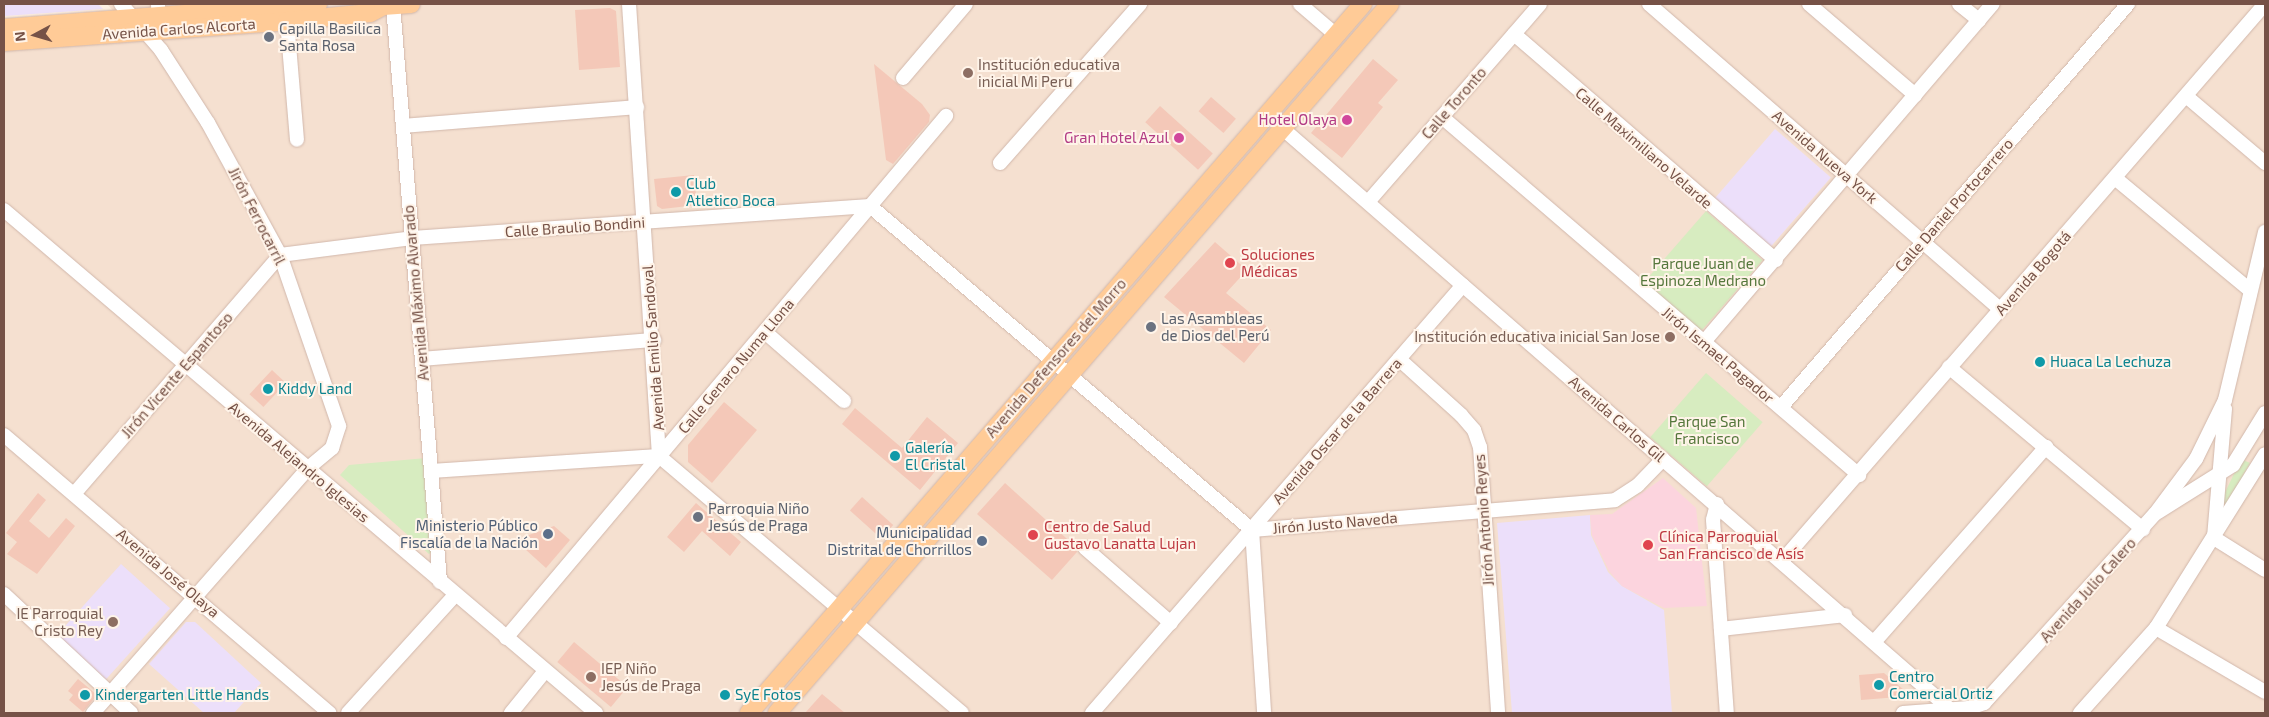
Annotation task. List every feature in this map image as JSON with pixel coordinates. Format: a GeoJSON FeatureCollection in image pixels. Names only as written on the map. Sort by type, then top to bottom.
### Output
{"type":"FeatureCollection","features":[{"type":"Feature","properties":{"kind":"main road","name":"Avenida Carlos Alcorta"},"geometry":{"type":"LineString","coordinates":[[4,28],[151,19],[318,4]]}},
{"type":"Feature","properties":{"kind":"main road","name":"Avenida Carlos Alcorta"},"geometry":{"type":"LineString","coordinates":[[4,42],[151,19],[287,21],[370,12],[387,5],[410,4]]}},
{"type":"Feature","properties":{"kind":"main road","name":"Avenida Defensores del Morro"},"geometry":{"type":"LineString","coordinates":[[749,713],[1363,4]]}},
{"type":"Feature","properties":{"kind":"main road","name":"Avenida Defensores del Morro"},"geometry":{"type":"LineString","coordinates":[[777,713],[1390,4]]}},
{"type":"Feature","properties":{"kind":"street","name":"Jirón Ferrocarril"},"geometry":{"type":"LineString","coordinates":[[93,713],[307,469],[332,448],[339,426],[280,255],[208,123],[161,50],[151,19],[121,4]]}},
{"type":"Feature","properties":{"kind":"street","name":"Avenida Emilio Sandoval"},"geometry":{"type":"LineString","coordinates":[[629,4],[654,340],[659,456]]}},
{"type":"Feature","properties":{"kind":"street"},"geometry":{"type":"LineString","coordinates":[[903,78],[966,4]]}},
{"type":"Feature","properties":{"kind":"street"},"geometry":{"type":"LineString","coordinates":[[1000,163],[1140,4]]}},
{"type":"Feature","properties":{"kind":"street"},"geometry":{"type":"LineString","coordinates":[[1300,4],[1336,35]]}},
{"type":"Feature","properties":{"kind":"street","name":"Calle Toronto"},"geometry":{"type":"LineString","coordinates":[[1368,202],[1540,4]]}},
{"type":"Feature","properties":{"kind":"street","name":"Avenida Nueva York"},"geometry":{"type":"LineString","coordinates":[[1649,4],[2001,310]]}},
{"type":"Feature","properties":{"kind":"street"},"geometry":{"type":"LineString","coordinates":[[1809,4],[1915,95]]}},
{"type":"Feature","properties":{"kind":"street"},"geometry":{"type":"LineString","coordinates":[[1959,4],[1979,20]]}},
{"type":"Feature","properties":{"kind":"street"},"geometry":{"type":"LineString","coordinates":[[1703,344],[1993,4]]}},
{"type":"Feature","properties":{"kind":"street","name":"Avenida Bogotá"},"geometry":{"type":"LineString","coordinates":[[1782,560],[1859,475],[1948,368],[2001,310],[2265,4]]}},
{"type":"Feature","properties":{"kind":"street","name":"Avenida Máximo Alvarado"},"geometry":{"type":"LineString","coordinates":[[387,5],[403,126],[440,582]]}},
{"type":"Feature","properties":{"kind":"street","name":"Calle Daniel Portocarrero"},"geometry":{"type":"LineString","coordinates":[[1781,407],[2123,5]]}},
{"type":"Feature","properties":{"kind":"street"},"geometry":{"type":"LineString","coordinates":[[287,21],[297,140]]}},
{"type":"Feature","properties":{"kind":"street","name":"Calle Maximiliano Velarde"},"geometry":{"type":"LineString","coordinates":[[1514,34],[1776,260]]}},
{"type":"Feature","properties":{"kind":"street"},"geometry":{"type":"LineString","coordinates":[[2186,96],[2265,163]]}},
{"type":"Feature","properties":{"kind":"street"},"geometry":{"type":"LineString","coordinates":[[403,126],[636,106]]}},
{"type":"Feature","properties":{"kind":"street","name":"Calle Genaro Numa Llona"},"geometry":{"type":"LineString","coordinates":[[506,638],[766,332],[946,116]]}},
{"type":"Feature","properties":{"kind":"street","name":"Jirón Ismael Pagador"},"geometry":{"type":"LineString","coordinates":[[1442,116],[1703,344],[1781,407],[1859,475]]}},
{"type":"Feature","properties":{"kind":"street","name":"Avenida Carlos Gil"},"geometry":{"type":"LineString","coordinates":[[1282,128],[1782,560],[1951,710]]}},
{"type":"Feature","properties":{"kind":"street"},"geometry":{"type":"LineString","coordinates":[[2116,176],[2250,290]]}},
{"type":"Feature","properties":{"kind":"street","name":"Jirón Justo Naveda"},"geometry":{"type":"LineString","coordinates":[[870,206],[1052,363],[1252,530],[1615,500],[1638,485],[1663,459]]}},
{"type":"Feature","properties":{"kind":"street","name":"Calle Braulio Bondini"},"geometry":{"type":"LineString","coordinates":[[280,255],[412,238],[870,206]]}},
{"type":"Feature","properties":{"kind":"street","name":"Avenida Alejandro Iglesias"},"geometry":{"type":"LineString","coordinates":[[4,210],[596,713]]}},
{"type":"Feature","properties":{"kind":"street","name":"Avenida Julio Calero"},"geometry":{"type":"LineString","coordinates":[[2214,538],[2225,400],[2265,232]]}},
{"type":"Feature","properties":{"kind":"street","name":"Jirón Vicente Espantoso"},"geometry":{"type":"LineString","coordinates":[[74,494],[280,255]]}},
{"type":"Feature","properties":{"kind":"street","name":"Avenida Oscar de la Barrera"},"geometry":{"type":"LineString","coordinates":[[1092,713],[1463,285]]}},
{"type":"Feature","properties":{"kind":"street"},"geometry":{"type":"LineString","coordinates":[[766,332],[844,401]]}},
{"type":"Feature","properties":{"kind":"street"},"geometry":{"type":"LineString","coordinates":[[422,359],[654,340]]}},
{"type":"Feature","properties":{"kind":"street","name":"Jirón Antonio Reyes"},"geometry":{"type":"LineString","coordinates":[[1399,359],[1474,430],[1480,447],[1498,713]]}},
{"type":"Feature","properties":{"kind":"street"},"geometry":{"type":"LineString","coordinates":[[1948,368],[2143,529]]}},
{"type":"Feature","properties":{"kind":"street","name":"Avenida Julio Calero"},"geometry":{"type":"LineString","coordinates":[[1903,713],[1951,710],[1984,704],[2155,514],[2196,459],[2225,400]]}},
{"type":"Feature","properties":{"kind":"street"},"geometry":{"type":"LineString","coordinates":[[2155,514],[2218,476],[2248,445],[2265,413]]}},
{"type":"Feature","properties":{"kind":"street","name":"Avenida José Olaya"},"geometry":{"type":"LineString","coordinates":[[4,435],[196,596],[330,713]]}},
{"type":"Feature","properties":{"kind":"street"},"geometry":{"type":"LineString","coordinates":[[2080,713],[2156,628],[2214,538],[2265,453],[2248,445]]}},
{"type":"Feature","properties":{"kind":"street"},"geometry":{"type":"LineString","coordinates":[[1875,641],[2046,447]]}},
{"type":"Feature","properties":{"kind":"street"},"geometry":{"type":"LineString","coordinates":[[431,471],[659,456],[962,713]]}},
{"type":"Feature","properties":{"kind":"street"},"geometry":{"type":"LineString","coordinates":[[1717,504],[1712,520],[1727,713]]}},
{"type":"Feature","properties":{"kind":"street"},"geometry":{"type":"LineString","coordinates":[[1252,530],[1264,713]]}},
{"type":"Feature","properties":{"kind":"street"},"geometry":{"type":"LineString","coordinates":[[2214,538],[2265,570]]}},
{"type":"Feature","properties":{"kind":"street"},"geometry":{"type":"LineString","coordinates":[[1085,548],[1170,623]]}},
{"type":"Feature","properties":{"kind":"street"},"geometry":{"type":"LineString","coordinates":[[4,594],[131,713]]}},
{"type":"Feature","properties":{"kind":"street"},"geometry":{"type":"LineString","coordinates":[[348,713],[455,595]]}},
{"type":"Feature","properties":{"kind":"street"},"geometry":{"type":"LineString","coordinates":[[1721,629],[1845,615]]}},
{"type":"Feature","properties":{"kind":"street"},"geometry":{"type":"LineString","coordinates":[[2156,628],[2265,692]]}},
{"type":"Feature","properties":{"kind":"street"},"geometry":{"type":"LineString","coordinates":[[511,713],[545,671]]}},
{"type":"Feature","properties":{"kind":"shaded area"},"geometry":{"type":"Polygon","coordinates":[[[4,4],[98,4],[103,9],[4,16],[4,4]]]}},
{"type":"Feature","properties":{"kind":"shaded area"},"geometry":{"type":"Polygon","coordinates":[[[107,4],[2265,4],[2265,713],[4,713],[4,35],[125,24],[107,4]]]}},
{"type":"Feature","properties":{"kind":"shaded area"},"geometry":{"type":"Polygon","coordinates":[[[1775,129],[1831,178],[1770,248],[1714,199],[1775,129]]]}},
{"type":"Feature","properties":{"kind":"shaded area","name":"Clínica Parroquial San Francisco de Asís"},"geometry":{"type":"Polygon","coordinates":[[[1663,478],[1696,508],[1707,606],[1664,608],[1622,586],[1609,571],[1592,535],[1590,515],[1612,514],[1663,478]]]}},
{"type":"Feature","properties":{"kind":"shaded area"},"geometry":{"type":"Polygon","coordinates":[[[1590,515],[1591,535],[1608,572],[1622,586],[1664,610],[1672,713],[1512,713],[1497,523],[1590,515]]]}},
{"type":"Feature","properties":{"kind":"shaded area","name":"IE Parroquial Cristo Rey"},"geometry":{"type":"Polygon","coordinates":[[[121,564],[170,608],[106,680],[57,635],[121,564]]]}},
{"type":"Feature","properties":{"kind":"shaded area"},"geometry":{"type":"Polygon","coordinates":[[[186,622],[195,622],[261,683],[234,713],[204,713],[149,664],[186,622]]]}},
{"type":"Feature","properties":{"kind":"green space","name":"Parque Juan de Espinoza Medrano"},"geometry":{"type":"Polygon","coordinates":[[[1706,211],[1763,260],[1700,333],[1643,283],[1706,211]]]}},
{"type":"Feature","properties":{"kind":"green space","name":"Parque San Francisco"},"geometry":{"type":"Polygon","coordinates":[[[1706,373],[1763,422],[1707,486],[1650,437],[1706,373]]]}},
{"type":"Feature","properties":{"kind":"green space"},"geometry":{"type":"Polygon","coordinates":[[[426,458],[431,553],[429,554],[340,475],[349,465],[426,458]]]}},
{"type":"Feature","properties":{"kind":"green space"},"geometry":{"type":"Polygon","coordinates":[[[2241,459],[2250,463],[2223,512],[2220,503],[2241,459]]]}},
{"type":"Feature","properties":{"kind":"building"},"geometry":{"type":"Polygon","coordinates":[[[610,8],[616,11],[620,67],[579,70],[575,10],[610,8]]]}},
{"type":"Feature","properties":{"kind":"building","name":"Hotel Olaya"},"geometry":{"type":"Polygon","coordinates":[[[1373,59],[1398,80],[1378,103],[1383,107],[1342,158],[1311,133],[1373,59]]]}},
{"type":"Feature","properties":{"kind":"building"},"geometry":{"type":"Polygon","coordinates":[[[874,64],[922,104],[930,115],[929,122],[893,164],[886,160],[874,64]]]}},
{"type":"Feature","properties":{"kind":"building","name":"Gran Hotel Azul"},"geometry":{"type":"Polygon","coordinates":[[[1211,97],[1236,119],[1223,133],[1199,111],[1211,97]]]}},
{"type":"Feature","properties":{"kind":"building","name":"Gran Hotel Azul"},"geometry":{"type":"Polygon","coordinates":[[[1160,106],[1213,154],[1198,170],[1145,122],[1160,106]]]}},
{"type":"Feature","properties":{"kind":"building","name":"Club Atletico Boca"},"geometry":{"type":"Polygon","coordinates":[[[694,175],[697,205],[662,209],[657,206],[654,179],[694,175]]]}},
{"type":"Feature","properties":{"kind":"building"},"geometry":{"type":"Polygon","coordinates":[[[1215,242],[1247,270],[1226,293],[1271,330],[1244,363],[1164,297],[1215,242]]]}},
{"type":"Feature","properties":{"kind":"building","name":"Kiddy Land"},"geometry":{"type":"Polygon","coordinates":[[[272,370],[286,383],[263,407],[249,394],[272,370]]]}},
{"type":"Feature","properties":{"kind":"building"},"geometry":{"type":"Polygon","coordinates":[[[724,402],[757,430],[712,483],[688,462],[688,445],[724,402]]]}},
{"type":"Feature","properties":{"kind":"building"},"geometry":{"type":"Polygon","coordinates":[[[855,408],[902,448],[927,417],[958,443],[920,490],[842,424],[855,408]]]}},
{"type":"Feature","properties":{"kind":"building","name":"Centro de Salud Gustavo Lanatta Lujan"},"geometry":{"type":"Polygon","coordinates":[[[1005,483],[1076,547],[1077,552],[1052,580],[977,514],[1005,483]]]}},
{"type":"Feature","properties":{"kind":"building"},"geometry":{"type":"Polygon","coordinates":[[[38,493],[46,500],[29,521],[49,538],[66,518],[75,526],[37,574],[7,554],[17,542],[6,533],[38,493]]]}},
{"type":"Feature","properties":{"kind":"building"},"geometry":{"type":"Polygon","coordinates":[[[862,497],[893,525],[881,538],[850,510],[862,497]]]}},
{"type":"Feature","properties":{"kind":"building","name":"Parroquia Niño Jesús de Praga"},"geometry":{"type":"Polygon","coordinates":[[[696,503],[741,542],[730,556],[702,531],[684,552],[667,537],[696,503]]]}},
{"type":"Feature","properties":{"kind":"building","name":"Ministerio Público Fiscalía de la Nación"},"geometry":{"type":"Polygon","coordinates":[[[554,526],[570,540],[546,568],[515,540],[554,526]]]}},
{"type":"Feature","properties":{"kind":"building"},"geometry":{"type":"Polygon","coordinates":[[[574,642],[628,687],[611,707],[557,662],[574,642]]]}},
{"type":"Feature","properties":{"kind":"building","name":"Centro Comercial Ortiz"},"geometry":{"type":"Polygon","coordinates":[[[1884,673],[1911,696],[1861,700],[1859,675],[1884,673]]]}},
{"type":"Feature","properties":{"kind":"building","name":"Kindergarten Little Hands"},"geometry":{"type":"Polygon","coordinates":[[[78,679],[97,695],[83,712],[69,700],[73,695],[68,691],[78,679]]]}},
{"type":"Feature","properties":{"kind":"building"},"geometry":{"type":"Polygon","coordinates":[[[822,694],[845,713],[805,713],[822,694]]]}},
{"type":"Feature","properties":{"kind":"place","name":"Capilla Basilica Santa Rosa"},"geometry":{"type":"Point","coordinates":[269,37]}},
{"type":"Feature","properties":{"kind":"place","name":"Institución educativa inicial Mi Peru"},"geometry":{"type":"Point","coordinates":[968,73]}},
{"type":"Feature","properties":{"kind":"place","name":"Hotel Olaya"},"geometry":{"type":"Point","coordinates":[1347,120]}},
{"type":"Feature","properties":{"kind":"place","name":"Gran Hotel Azul"},"geometry":{"type":"Point","coordinates":[1179,138]}},
{"type":"Feature","properties":{"kind":"place","name":"Club Atletico Boca"},"geometry":{"type":"Point","coordinates":[676,192]}},
{"type":"Feature","properties":{"kind":"place","name":"Soluciones Médicas"},"geometry":{"type":"Point","coordinates":[1230,263]}},
{"type":"Feature","properties":{"kind":"place","name":"Las Asambleas de Dios del Perú"},"geometry":{"type":"Point","coordinates":[1151,327]}},
{"type":"Feature","properties":{"kind":"place","name":"Institución educativa inicial San Jose"},"geometry":{"type":"Point","coordinates":[1670,337]}},
{"type":"Feature","properties":{"kind":"place","name":"Huaca La Lechuza"},"geometry":{"type":"Point","coordinates":[2040,362]}},
{"type":"Feature","properties":{"kind":"place","name":"Kiddy Land"},"geometry":{"type":"Point","coordinates":[268,389]}},
{"type":"Feature","properties":{"kind":"place","name":"Galería El Cristal"},"geometry":{"type":"Point","coordinates":[895,456]}},
{"type":"Feature","properties":{"kind":"place","name":"Parroquia Niño Jesús de Praga"},"geometry":{"type":"Point","coordinates":[698,517]}},
{"type":"Feature","properties":{"kind":"place","name":"Ministerio Público Fiscalía de la Nación"},"geometry":{"type":"Point","coordinates":[548,534]}},
{"type":"Feature","properties":{"kind":"place","name":"Centro de Salud Gustavo Lanatta Lujan"},"geometry":{"type":"Point","coordinates":[1033,535]}},
{"type":"Feature","properties":{"kind":"place","name":"Municipalidad Distrital de Chorrillos"},"geometry":{"type":"Point","coordinates":[982,541]}},
{"type":"Feature","properties":{"kind":"place","name":"Clínica Parroquial San Francisco de Asís"},"geometry":{"type":"Point","coordinates":[1648,545]}},
{"type":"Feature","properties":{"kind":"place","name":"IE Parroquial Cristo Rey"},"geometry":{"type":"Point","coordinates":[113,622]}},
{"type":"Feature","properties":{"kind":"place","name":"IEP Niño Jesús de Praga"},"geometry":{"type":"Point","coordinates":[591,677]}},
{"type":"Feature","properties":{"kind":"place","name":"Centro Comercial Ortiz"},"geometry":{"type":"Point","coordinates":[1879,685]}},
{"type":"Feature","properties":{"kind":"place","name":"Kindergarten Little Hands"},"geometry":{"type":"Point","coordinates":[85,695]}},
{"type":"Feature","properties":{"kind":"place","name":"SyE Fotos"},"geometry":{"type":"Point","coordinates":[725,695]}}]}
